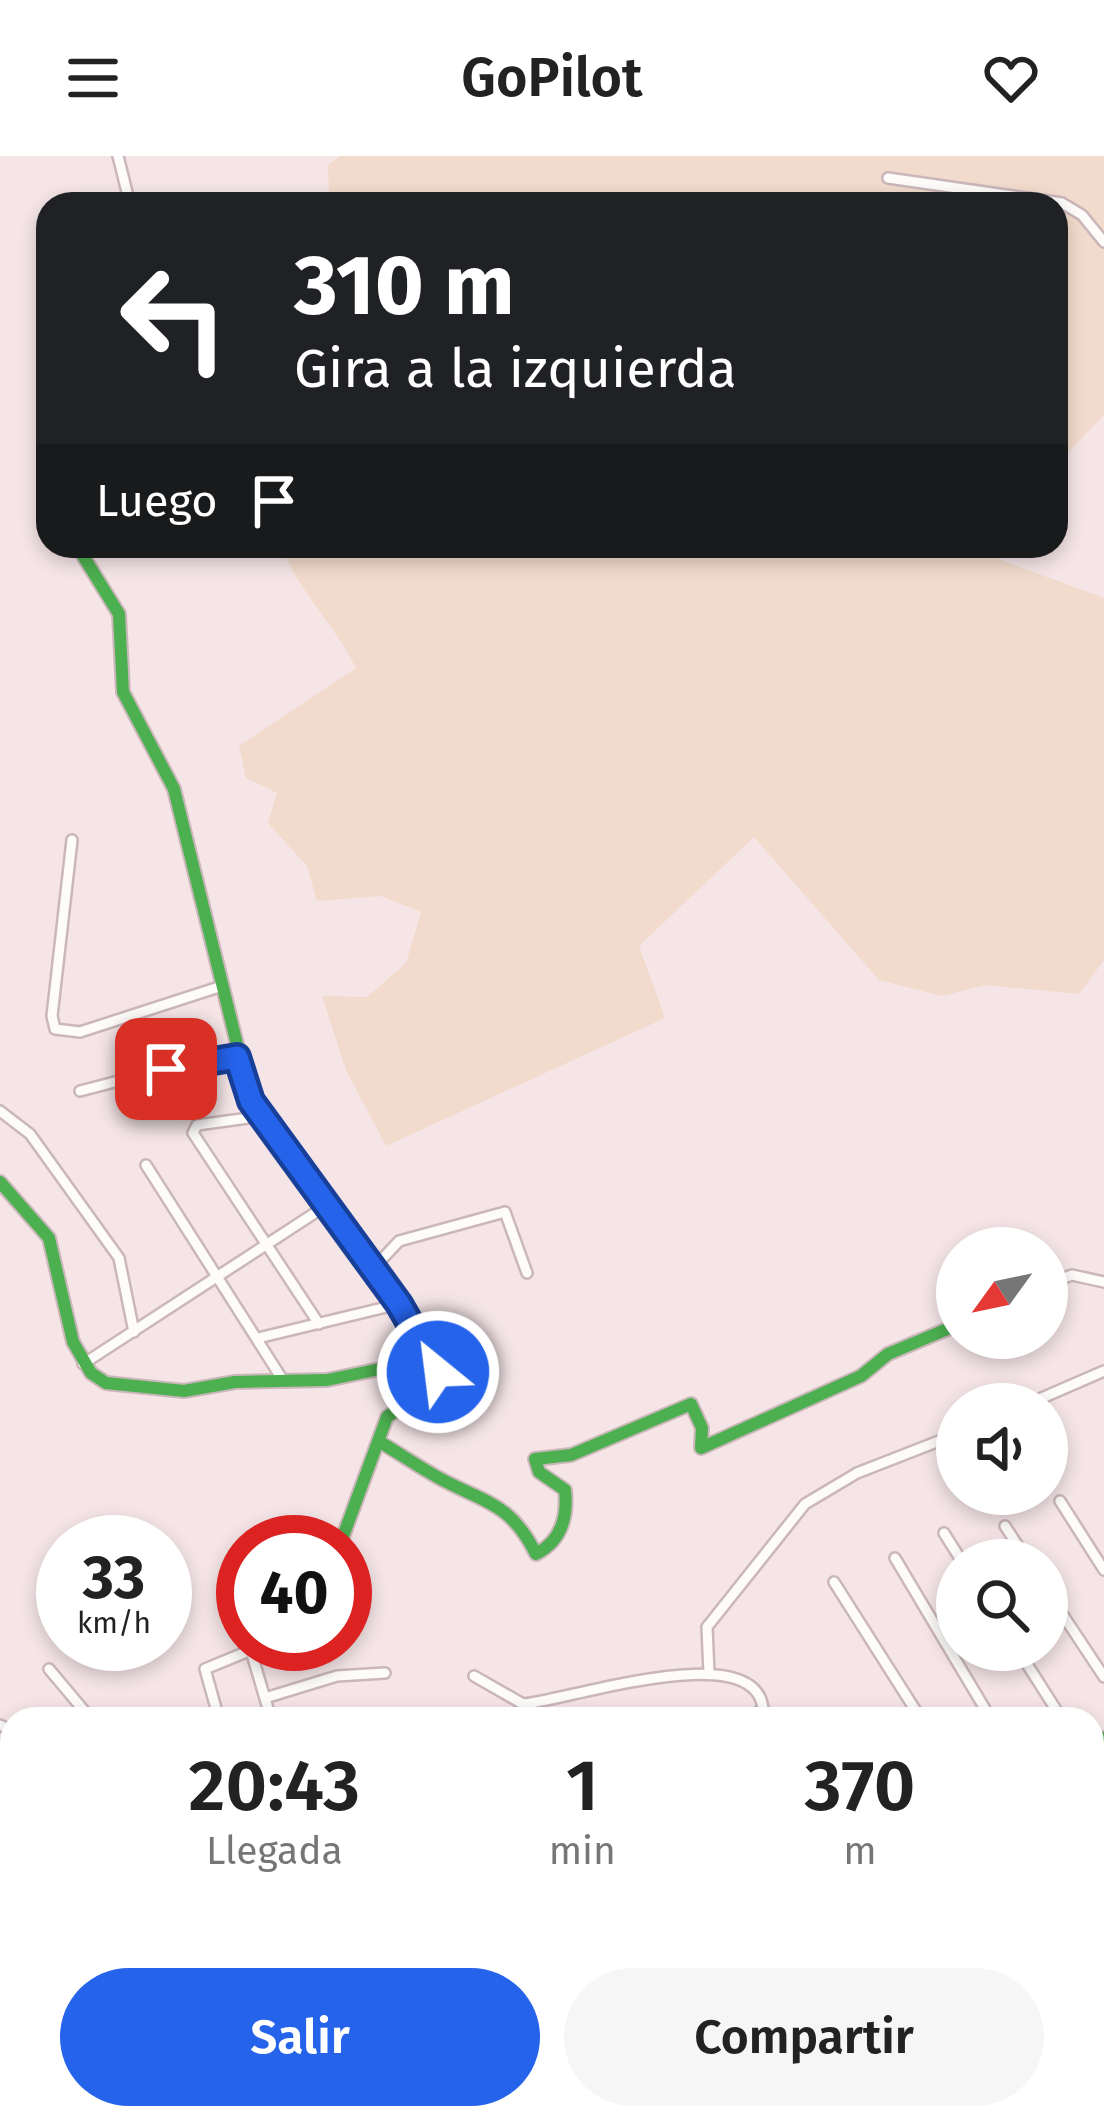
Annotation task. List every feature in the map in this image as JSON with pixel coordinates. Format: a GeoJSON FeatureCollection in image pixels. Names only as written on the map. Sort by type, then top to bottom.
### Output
{"type":"FeatureCollection","features":[{"type":"Feature","properties":{"kind":"street"},"geometry":{"type":"LineString","coordinates":[[118,156],[127,192]]}},
{"type":"Feature","properties":{"kind":"street"},"geometry":{"type":"LineString","coordinates":[[888,178],[985,192]]}},
{"type":"Feature","properties":{"kind":"street"},"geometry":{"type":"LineString","coordinates":[[1068,207],[1082,215],[1104,242]]}},
{"type":"Feature","properties":{"kind":"street"},"geometry":{"type":"LineString","coordinates":[[84,558],[119,614],[123,692],[174,789],[219,987],[251,1101],[433,1358],[435,1382],[389,1414],[352,1515]]}},
{"type":"Feature","properties":{"kind":"street"},"geometry":{"type":"LineString","coordinates":[[72,840],[52,1016],[55,1029],[80,1032],[219,987]]}},
{"type":"Feature","properties":{"kind":"street"},"geometry":{"type":"LineString","coordinates":[[80,1091],[203,1059],[237,1057]]}},
{"type":"Feature","properties":{"kind":"street"},"geometry":{"type":"LineString","coordinates":[[0,1111],[30,1134],[118,1258],[134,1332]]}},
{"type":"Feature","properties":{"kind":"street"},"geometry":{"type":"LineString","coordinates":[[264,1115],[227,1117],[192,1128],[319,1324]]}},
{"type":"Feature","properties":{"kind":"street"},"geometry":{"type":"LineString","coordinates":[[146,1165],[284,1382]]}},
{"type":"Feature","properties":{"kind":"street"},"geometry":{"type":"LineString","coordinates":[[0,1182],[32,1213],[52,1246],[83,1364],[106,1383],[184,1391],[358,1376],[433,1358]]}},
{"type":"Feature","properties":{"kind":"street"},"geometry":{"type":"LineString","coordinates":[[83,1364],[324,1208]]}},
{"type":"Feature","properties":{"kind":"street"},"geometry":{"type":"LineString","coordinates":[[374,1269],[399,1241],[505,1212],[527,1273]]}},
{"type":"Feature","properties":{"kind":"street"},"geometry":{"type":"LineString","coordinates":[[1068,1276],[1104,1282]]}},
{"type":"Feature","properties":{"kind":"street"},"geometry":{"type":"LineString","coordinates":[[257,1338],[399,1304]]}},
{"type":"Feature","properties":{"kind":"street"},"geometry":{"type":"LineString","coordinates":[[380,1442],[442,1480],[496,1503],[523,1528],[536,1554],[553,1545],[569,1508],[565,1490],[538,1472],[535,1459],[571,1455],[691,1403],[702,1428],[701,1448],[861,1376],[888,1354],[936,1334]]}},
{"type":"Feature","properties":{"kind":"street"},"geometry":{"type":"LineString","coordinates":[[1068,1387],[1104,1371]]}},
{"type":"Feature","properties":{"kind":"street"},"geometry":{"type":"LineString","coordinates":[[709,1673],[707,1627],[805,1504],[857,1473],[936,1442]]}},
{"type":"Feature","properties":{"kind":"street"},"geometry":{"type":"LineString","coordinates":[[1068,1514],[1104,1570]]}},
{"type":"Feature","properties":{"kind":"street"},"geometry":{"type":"LineString","coordinates":[[1004,1526],[1013,1539]]}},
{"type":"Feature","properties":{"kind":"street"},"geometry":{"type":"LineString","coordinates":[[944,1533],[948,1539]]}},
{"type":"Feature","properties":{"kind":"street"},"geometry":{"type":"LineString","coordinates":[[895,1558],[984,1707]]}},
{"type":"Feature","properties":{"kind":"street"},"geometry":{"type":"LineString","coordinates":[[834,1582],[913,1707]]}},
{"type":"Feature","properties":{"kind":"street"},"geometry":{"type":"LineString","coordinates":[[1068,1623],[1104,1677]]}},
{"type":"Feature","properties":{"kind":"street"},"geometry":{"type":"LineString","coordinates":[[216,1664],[205,1669],[216,1707]]}},
{"type":"Feature","properties":{"kind":"street"},"geometry":{"type":"LineString","coordinates":[[51,1671],[81,1707]]}},
{"type":"Feature","properties":{"kind":"street"},"geometry":{"type":"LineString","coordinates":[[257,1671],[268,1707]]}},
{"type":"Feature","properties":{"kind":"street"},"geometry":{"type":"LineString","coordinates":[[1031,1671],[1054,1707]]}},
{"type":"Feature","properties":{"kind":"street"},"geometry":{"type":"LineString","coordinates":[[265,1698],[338,1676],[386,1673]]}},
{"type":"Feature","properties":{"kind":"street"},"geometry":{"type":"LineString","coordinates":[[474,1676],[524,1705],[627,1681],[709,1673],[746,1680],[760,1692],[763,1707]]}},
{"type":"Feature","properties":{"kind":"shaded area"},"geometry":{"type":"Polygon","coordinates":[[[340,156],[1104,156],[1104,415],[1068,452],[1068,192],[329,192],[328,165],[340,156]]]}},
{"type":"Feature","properties":{"kind":"shaded area"},"geometry":{"type":"Polygon","coordinates":[[[287,558],[996,558],[1104,598],[1104,960],[1079,994],[985,985],[942,996],[879,980],[754,837],[639,946],[665,1018],[386,1146],[346,1070],[322,996],[367,997],[406,963],[421,912],[381,896],[317,901],[307,866],[268,823],[277,793],[246,778],[239,746],[356,668],[287,558]]]}},
{"type":"Feature","properties":{"kind":"traffic: fast"},"geometry":{"type":"LineString","coordinates":[[84,558],[119,614],[123,692],[174,789],[251,1101],[399,1304],[438,1370],[432,1385],[387,1417],[351,1515]]}},
{"type":"Feature","properties":{"kind":"traffic: fast"},"geometry":{"type":"LineString","coordinates":[[0,1182],[49,1238],[73,1342],[91,1373],[106,1383],[184,1391],[235,1382],[327,1380],[433,1358]]}},
{"type":"Feature","properties":{"kind":"traffic: fast"},"geometry":{"type":"LineString","coordinates":[[380,1442],[506,1514],[536,1554],[557,1535],[566,1500],[565,1490],[539,1472],[535,1459],[571,1455],[691,1404],[702,1428],[701,1448],[861,1376],[888,1354],[936,1334]]}},
{"type":"Feature","properties":{"kind":"route"},"geometry":{"type":"LineString","coordinates":[[166,1069],[203,1059],[237,1057],[251,1101],[324,1208],[399,1304],[438,1372]]}}]}
